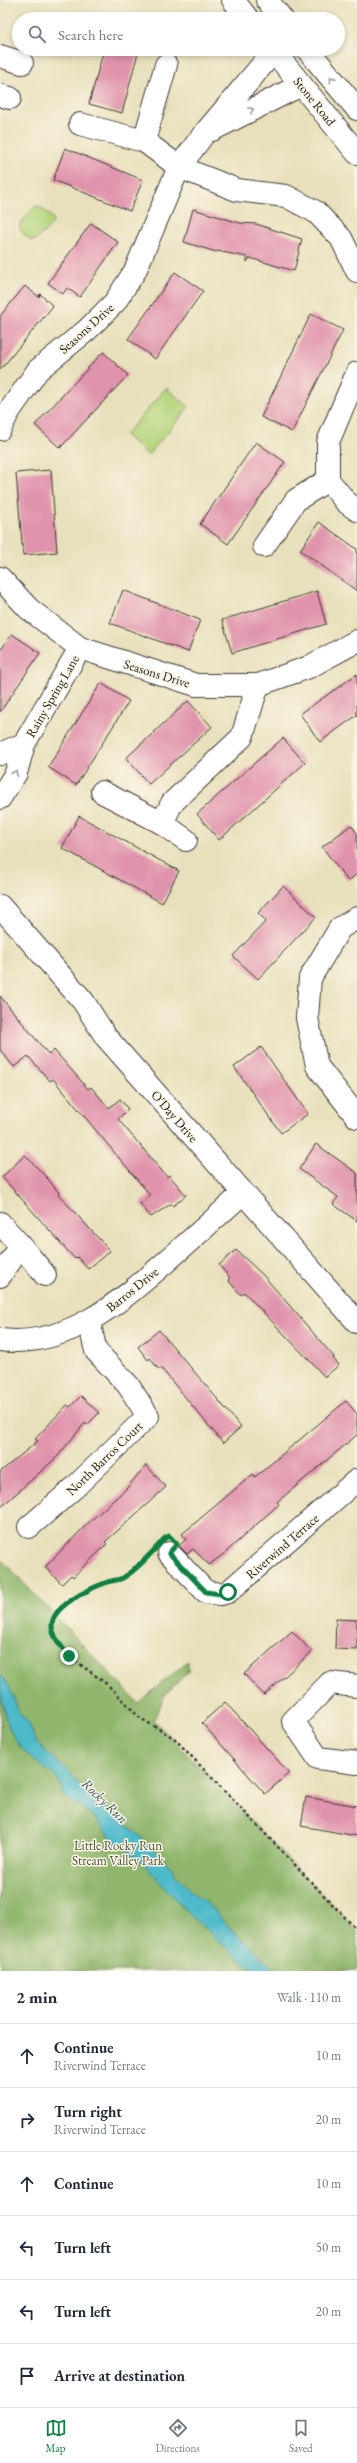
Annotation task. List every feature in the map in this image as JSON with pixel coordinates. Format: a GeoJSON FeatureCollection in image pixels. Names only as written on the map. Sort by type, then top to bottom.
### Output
{"type":"FeatureCollection","features":[{"type":"Feature","properties":{"kind":"street"},"geometry":{"type":"LineString","coordinates":[[233,0],[242,12]]}},
{"type":"Feature","properties":{"kind":"street"},"geometry":{"type":"LineString","coordinates":[[267,0],[276,12]]}},
{"type":"Feature","properties":{"kind":"street"},"geometry":{"type":"LineString","coordinates":[[0,56],[22,63]]}},
{"type":"Feature","properties":{"kind":"street","name":"Seasons Drive"},"geometry":{"type":"LineString","coordinates":[[0,429],[8,413],[38,370],[87,330],[116,302],[135,271],[179,168],[204,134],[268,56]]}},
{"type":"Feature","properties":{"kind":"street","name":"Stone Road"},"geometry":{"type":"LineString","coordinates":[[278,56],[357,153]]}},
{"type":"Feature","properties":{"kind":"street","name":"Stone Road"},"geometry":{"type":"LineString","coordinates":[[313,56],[357,109]]}},
{"type":"Feature","properties":{"kind":"street"},"geometry":{"type":"LineString","coordinates":[[144,141],[166,65]]}},
{"type":"Feature","properties":{"kind":"street","name":"Seasons Drive"},"geometry":{"type":"LineString","coordinates":[[204,134],[301,85]]}},
{"type":"Feature","properties":{"kind":"street"},"geometry":{"type":"LineString","coordinates":[[80,124],[144,141],[179,168],[237,190],[286,196],[316,212],[341,238],[357,271]]}},
{"type":"Feature","properties":{"kind":"street"},"geometry":{"type":"LineString","coordinates":[[357,373],[328,442],[328,480],[346,502],[357,510]]}},
{"type":"Feature","properties":{"kind":"street"},"geometry":{"type":"LineString","coordinates":[[264,546],[296,500],[328,480]]}},
{"type":"Feature","properties":{"kind":"street","name":"Seasons Drive"},"geometry":{"type":"LineString","coordinates":[[0,578],[29,609],[80,648],[196,685],[258,685],[308,667],[357,641]]}},
{"type":"Feature","properties":{"kind":"street","name":"Rainy Spring Lane"},"geometry":{"type":"LineString","coordinates":[[0,798],[16,773],[24,744],[80,648]]}},
{"type":"Feature","properties":{"kind":"street"},"geometry":{"type":"LineString","coordinates":[[162,823],[172,803],[242,737],[258,685]]}},
{"type":"Feature","properties":{"kind":"street","name":"Rainy Spring Lane"},"geometry":{"type":"LineString","coordinates":[[0,754],[24,744]]}},
{"type":"Feature","properties":{"kind":"street"},"geometry":{"type":"LineString","coordinates":[[102,792],[162,823],[186,840]]}},
{"type":"Feature","properties":{"kind":"street","name":"O'Day Drive"},"geometry":{"type":"LineString","coordinates":[[0,906],[83,1001],[106,1037],[357,1322]]}},
{"type":"Feature","properties":{"kind":"street"},"geometry":{"type":"LineString","coordinates":[[357,918],[340,928],[310,978],[307,1018],[317,1066],[357,1117]]}},
{"type":"Feature","properties":{"kind":"street","name":"Barros Drive"},"geometry":{"type":"LineString","coordinates":[[0,1340],[45,1337],[89,1322],[126,1296],[243,1193]]}},
{"type":"Feature","properties":{"kind":"street"},"geometry":{"type":"LineString","coordinates":[[0,1223],[45,1275]]}},
{"type":"Feature","properties":{"kind":"street"},"geometry":{"type":"LineString","coordinates":[[0,1276],[21,1246]]}},
{"type":"Feature","properties":{"kind":"street","name":"North Barros Court"},"geometry":{"type":"LineString","coordinates":[[29,1528],[74,1488],[148,1416],[128,1386],[96,1351],[89,1322]]}},
{"type":"Feature","properties":{"kind":"street","name":"Riverwind Terrace"},"geometry":{"type":"LineString","coordinates":[[160,1553],[206,1592],[221,1594],[228,1592],[357,1480]]}},
{"type":"Feature","properties":{"kind":"street"},"geometry":{"type":"LineString","coordinates":[[357,1686],[330,1683],[294,1721],[318,1758],[357,1763]]}},
{"type":"Feature","properties":{"kind":"path"},"geometry":{"type":"LineString","coordinates":[[160,1553],[122,1578],[103,1583],[68,1602],[56,1612],[52,1627],[60,1645],[69,1656],[108,1684],[140,1718],[174,1738],[357,1930]]}},
{"type":"Feature","properties":{"kind":"green space"},"geometry":{"type":"Polygon","coordinates":[[[35,206],[39,206],[52,217],[53,223],[36,240],[30,240],[20,230],[20,224],[35,206]]]}},
{"type":"Feature","properties":{"kind":"green space"},"geometry":{"type":"Polygon","coordinates":[[[166,388],[189,407],[148,455],[125,435],[166,388]]]}},
{"type":"Feature","properties":{"kind":"green space","name":"Little Rocky Run Stream Valley Park"},"geometry":{"type":"Polygon","coordinates":[[[0,1558],[138,1703],[188,1661],[188,1672],[165,1695],[154,1720],[357,1931],[357,1971],[0,1971],[0,1558]]]}},
{"type":"Feature","properties":{"kind":"water","name":"Rocky Run"},"geometry":{"type":"Polygon","coordinates":[[[0,1674],[9,1686],[19,1713],[29,1723],[35,1740],[39,1745],[72,1775],[86,1793],[96,1799],[144,1840],[171,1867],[175,1875],[194,1894],[211,1906],[226,1924],[276,1971],[253,1971],[187,1912],[142,1862],[111,1839],[94,1817],[64,1796],[62,1787],[54,1775],[31,1758],[18,1744],[13,1735],[5,1715],[1,1695],[0,1674]]]}},
{"type":"Feature","properties":{"kind":"building"},"geometry":{"type":"Polygon","coordinates":[[[102,56],[137,56],[122,113],[89,104],[102,56]]]}},
{"type":"Feature","properties":{"kind":"building"},"geometry":{"type":"Polygon","coordinates":[[[65,148],[143,180],[130,211],[53,180],[65,148]]]}},
{"type":"Feature","properties":{"kind":"building"},"geometry":{"type":"Polygon","coordinates":[[[193,209],[240,223],[256,224],[302,239],[294,271],[250,258],[247,262],[247,257],[216,252],[184,242],[193,209]]]}},
{"type":"Feature","properties":{"kind":"building"},"geometry":{"type":"Polygon","coordinates":[[[91,223],[118,242],[80,297],[67,288],[63,294],[48,283],[91,223]]]}},
{"type":"Feature","properties":{"kind":"building"},"geometry":{"type":"Polygon","coordinates":[[[175,272],[203,291],[155,359],[128,339],[175,272]]]}},
{"type":"Feature","properties":{"kind":"building"},"geometry":{"type":"Polygon","coordinates":[[[25,286],[39,297],[40,294],[53,306],[0,370],[0,316],[25,286]]]}},
{"type":"Feature","properties":{"kind":"building"},"geometry":{"type":"Polygon","coordinates":[[[311,314],[343,330],[292,432],[261,417],[311,314]]]}},
{"type":"Feature","properties":{"kind":"building"},"geometry":{"type":"Polygon","coordinates":[[[103,352],[128,375],[60,448],[35,425],[103,352]]]}},
{"type":"Feature","properties":{"kind":"building"},"geometry":{"type":"Polygon","coordinates":[[[256,442],[285,462],[228,544],[200,524],[256,442]]]}},
{"type":"Feature","properties":{"kind":"building"},"geometry":{"type":"Polygon","coordinates":[[[51,470],[57,552],[23,555],[16,473],[51,470]]]}},
{"type":"Feature","properties":{"kind":"building"},"geometry":{"type":"Polygon","coordinates":[[[319,522],[357,549],[357,591],[300,550],[319,522]]]}},
{"type":"Feature","properties":{"kind":"building"},"geometry":{"type":"Polygon","coordinates":[[[123,590],[200,620],[188,652],[110,623],[123,590]]]}},
{"type":"Feature","properties":{"kind":"building"},"geometry":{"type":"Polygon","coordinates":[[[317,591],[326,624],[232,653],[222,620],[317,591]]]}},
{"type":"Feature","properties":{"kind":"building"},"geometry":{"type":"Polygon","coordinates":[[[12,634],[40,653],[0,712],[0,651],[12,634]]]}},
{"type":"Feature","properties":{"kind":"building"},"geometry":{"type":"Polygon","coordinates":[[[357,674],[357,715],[320,742],[300,714],[357,674]]]}},
{"type":"Feature","properties":{"kind":"building"},"geometry":{"type":"Polygon","coordinates":[[[101,683],[129,701],[76,785],[48,767],[101,683]]]}},
{"type":"Feature","properties":{"kind":"building"},"geometry":{"type":"Polygon","coordinates":[[[188,701],[212,727],[149,784],[126,758],[188,701]]]}},
{"type":"Feature","properties":{"kind":"building"},"geometry":{"type":"Polygon","coordinates":[[[283,738],[305,763],[219,840],[197,814],[283,738]]]}},
{"type":"Feature","properties":{"kind":"building"},"geometry":{"type":"Polygon","coordinates":[[[79,816],[179,871],[162,903],[62,848],[79,816]]]}},
{"type":"Feature","properties":{"kind":"building"},"geometry":{"type":"Polygon","coordinates":[[[351,825],[357,833],[357,874],[348,881],[322,847],[351,825]]]}},
{"type":"Feature","properties":{"kind":"building"},"geometry":{"type":"Polygon","coordinates":[[[283,886],[316,917],[258,979],[233,956],[266,921],[258,913],[283,886]]]}},
{"type":"Feature","properties":{"kind":"building"},"geometry":{"type":"Polygon","coordinates":[[[0,996],[49,1055],[54,1050],[88,1089],[91,1087],[109,1108],[120,1099],[128,1109],[118,1119],[167,1177],[169,1175],[186,1195],[173,1206],[171,1204],[151,1217],[140,1204],[150,1195],[53,1079],[50,1081],[28,1056],[14,1067],[0,1050],[0,996]]]}},
{"type":"Feature","properties":{"kind":"building"},"geometry":{"type":"Polygon","coordinates":[[[261,1047],[308,1114],[281,1133],[234,1067],[261,1047]]]}},
{"type":"Feature","properties":{"kind":"building"},"geometry":{"type":"Polygon","coordinates":[[[316,1144],[357,1173],[357,1221],[333,1204],[338,1197],[299,1169],[316,1144]]]}},
{"type":"Feature","properties":{"kind":"building"},"geometry":{"type":"Polygon","coordinates":[[[25,1155],[48,1179],[59,1193],[58,1194],[110,1251],[88,1269],[77,1257],[75,1259],[2,1177],[25,1155]]]}},
{"type":"Feature","properties":{"kind":"building"},"geometry":{"type":"Polygon","coordinates":[[[236,1250],[263,1275],[334,1357],[333,1358],[339,1365],[325,1377],[244,1292],[241,1295],[228,1280],[230,1278],[219,1265],[236,1250]]]}},
{"type":"Feature","properties":{"kind":"building"},"geometry":{"type":"Polygon","coordinates":[[[159,1330],[241,1427],[223,1443],[161,1368],[159,1370],[150,1358],[148,1360],[138,1347],[159,1330]]]}},
{"type":"Feature","properties":{"kind":"building"},"geometry":{"type":"Polygon","coordinates":[[[81,1396],[99,1413],[87,1425],[85,1423],[57,1457],[0,1508],[0,1472],[38,1441],[35,1439],[67,1405],[70,1407],[81,1396]]]}},
{"type":"Feature","properties":{"kind":"building"},"geometry":{"type":"Polygon","coordinates":[[[346,1401],[357,1414],[357,1435],[277,1502],[279,1504],[226,1552],[209,1565],[193,1549],[187,1554],[179,1546],[186,1539],[182,1534],[253,1474],[255,1477],[346,1401]]]}},
{"type":"Feature","properties":{"kind":"building"},"geometry":{"type":"Polygon","coordinates":[[[146,1465],[166,1487],[105,1542],[107,1544],[73,1577],[71,1575],[62,1584],[45,1567],[87,1524],[126,1489],[146,1465]]]}},
{"type":"Feature","properties":{"kind":"building"},"geometry":{"type":"Polygon","coordinates":[[[336,1619],[357,1620],[357,1650],[335,1649],[336,1619]]]}},
{"type":"Feature","properties":{"kind":"building"},"geometry":{"type":"Polygon","coordinates":[[[292,1631],[312,1652],[264,1695],[244,1674],[292,1631]]]}},
{"type":"Feature","properties":{"kind":"building"},"geometry":{"type":"Polygon","coordinates":[[[225,1702],[289,1773],[265,1794],[202,1723],[225,1702]]]}},
{"type":"Feature","properties":{"kind":"building"},"geometry":{"type":"Polygon","coordinates":[[[306,1797],[357,1806],[357,1836],[301,1826],[306,1797]]]}},
{"type":"Feature","properties":{"kind":"route"},"geometry":{"type":"LineString","coordinates":[[69,1656],[60,1645],[52,1627],[56,1612],[68,1602],[103,1583],[117,1581],[122,1578],[141,1564],[165,1538],[169,1536],[177,1544],[169,1553],[206,1592],[221,1594],[228,1592]]}}]}
